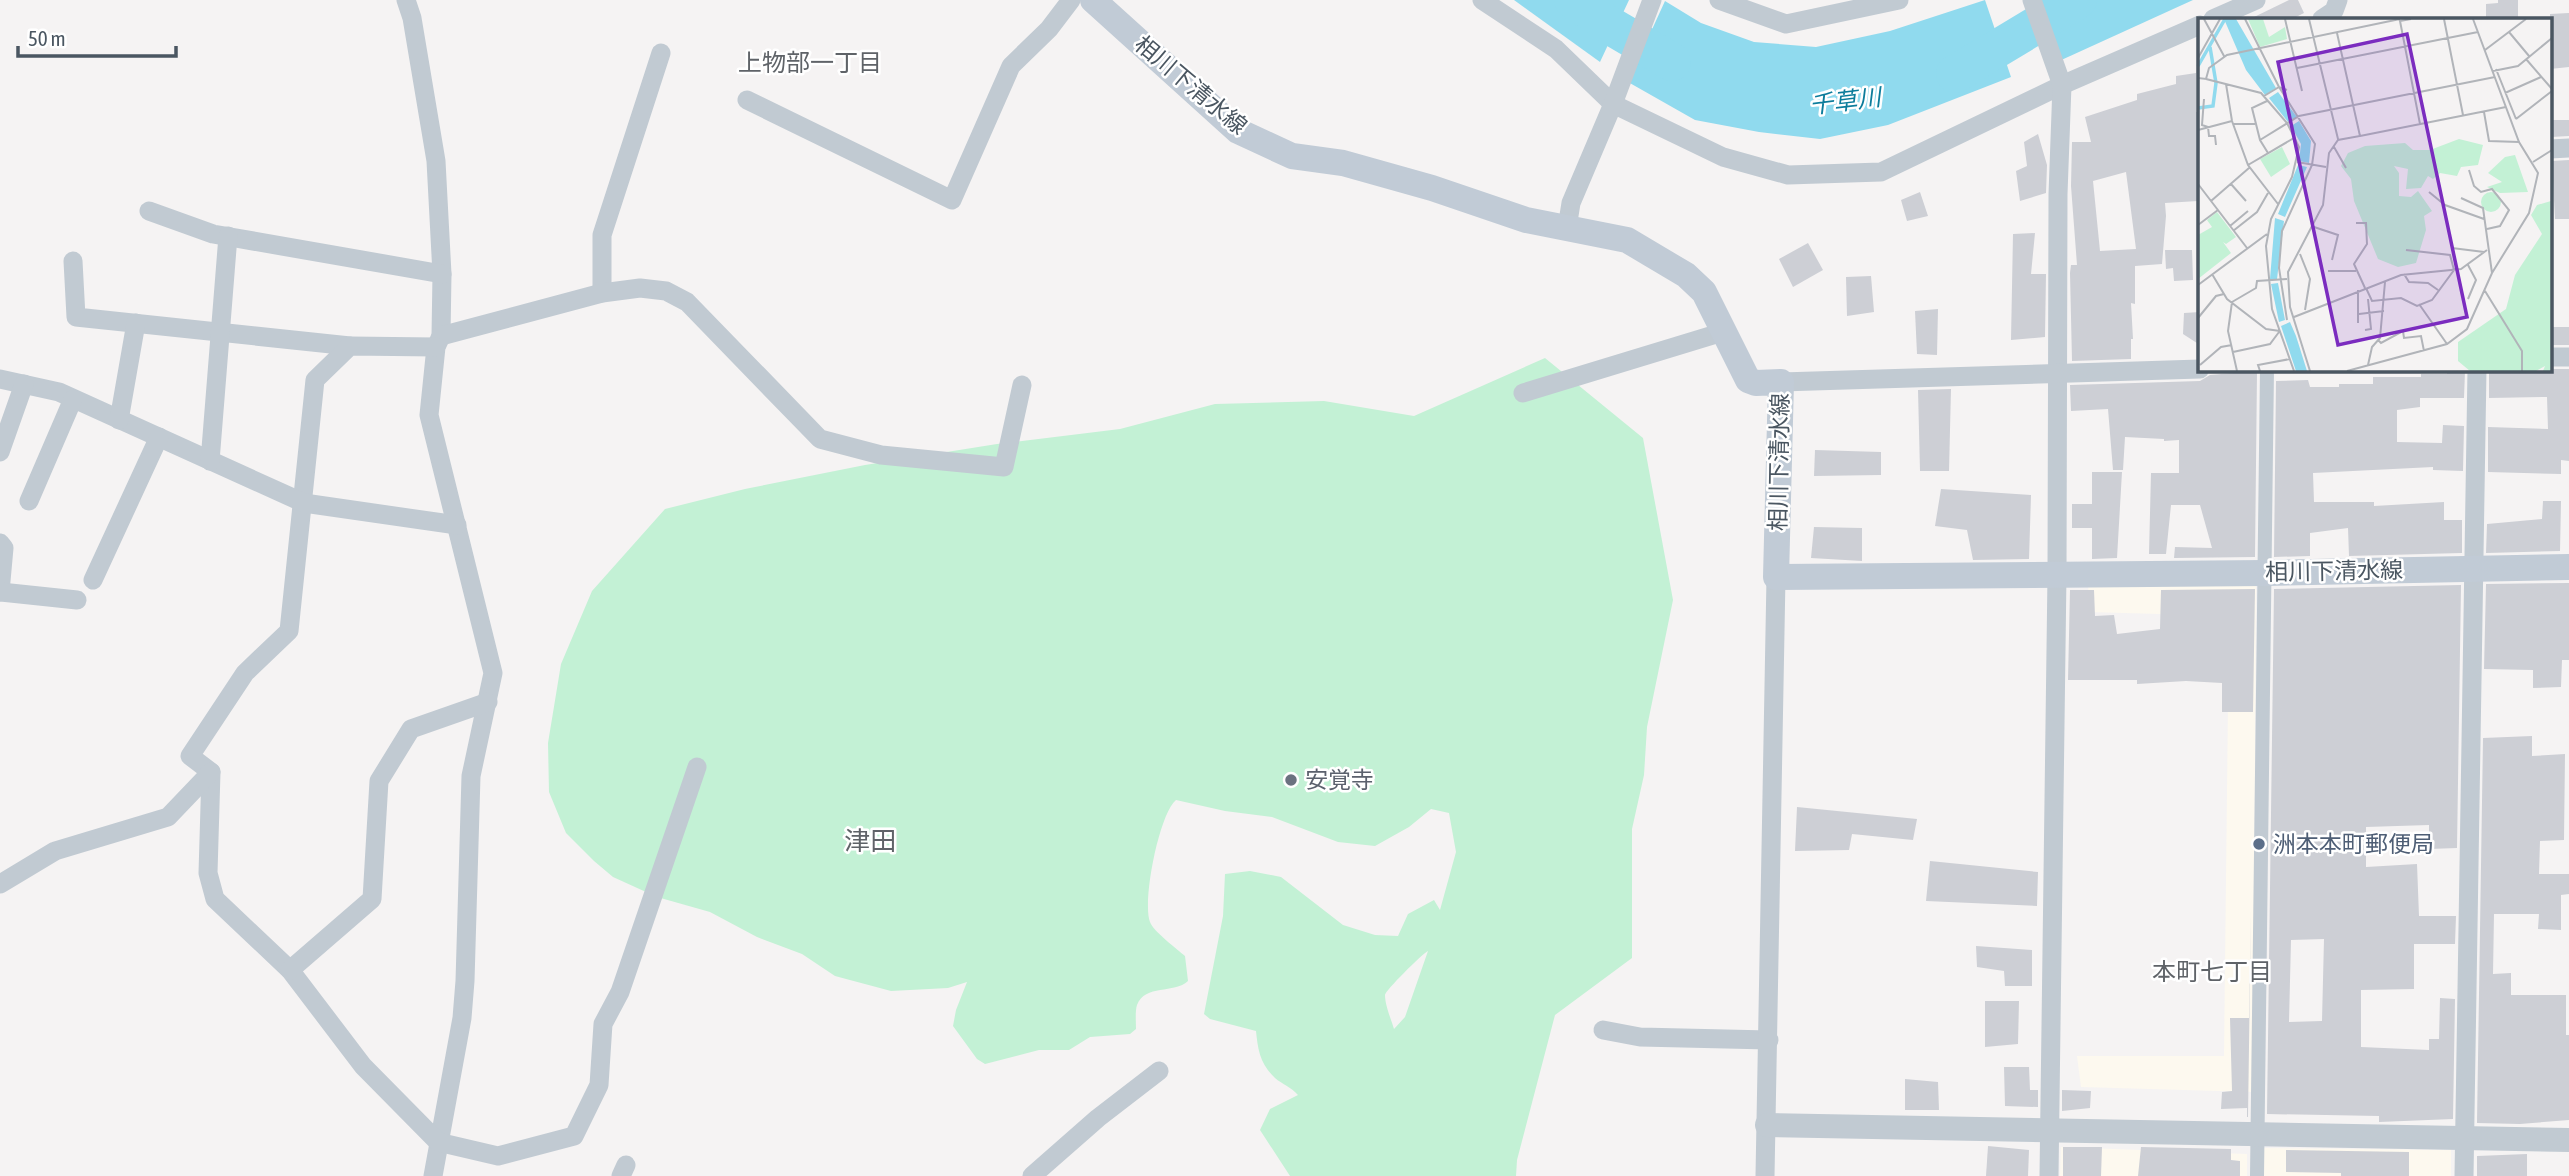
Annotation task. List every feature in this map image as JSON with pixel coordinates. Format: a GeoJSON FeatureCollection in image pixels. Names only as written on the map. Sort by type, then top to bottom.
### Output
{"type":"FeatureCollection","features":[{"type":"Feature","properties":{"kind":"main road","name":"相川下清水線"},"geometry":{"type":"LineString","coordinates":[[1093,0],[1238,131],[1292,156],[1343,163],[1432,188],[1526,220],[1627,240],[1686,275],[1704,292],[1748,380],[1756,383],[1781,382],[1776,577],[2266,573],[2569,567]]}},
{"type":"Feature","properties":{"kind":"street"},"geometry":{"type":"LineString","coordinates":[[406,0],[412,18],[436,161],[442,274],[438,342],[429,415],[493,673],[471,776],[466,981],[462,1018],[433,1176]]}},
{"type":"Feature","properties":{"kind":"street"},"geometry":{"type":"LineString","coordinates":[[747,100],[952,200],[1011,66],[1049,29],[1071,0]]}},
{"type":"Feature","properties":{"kind":"street"},"geometry":{"type":"LineString","coordinates":[[1482,0],[1556,49],[1613,104],[1723,157],[1788,175],[1881,172],[2062,85],[2198,26]]}},
{"type":"Feature","properties":{"kind":"street"},"geometry":{"type":"LineString","coordinates":[[1567,228],[1571,203],[1613,104],[1652,0]]}},
{"type":"Feature","properties":{"kind":"street"},"geometry":{"type":"LineString","coordinates":[[1719,0],[1786,24],[1885,2]]}},
{"type":"Feature","properties":{"kind":"street"},"geometry":{"type":"LineString","coordinates":[[2032,0],[2062,85],[2058,194],[2057,574],[2049,1176]]}},
{"type":"Feature","properties":{"kind":"street"},"geometry":{"type":"LineString","coordinates":[[2215,18],[2256,0]]}},
{"type":"Feature","properties":{"kind":"street"},"geometry":{"type":"LineString","coordinates":[[2324,18],[2334,11],[2338,0]]}},
{"type":"Feature","properties":{"kind":"street"},"geometry":{"type":"LineString","coordinates":[[602,293],[601,235],[661,53]]}},
{"type":"Feature","properties":{"kind":"street"},"geometry":{"type":"LineString","coordinates":[[149,211],[213,234],[442,274]]}},
{"type":"Feature","properties":{"kind":"street"},"geometry":{"type":"LineString","coordinates":[[209,461],[228,236]]}},
{"type":"Feature","properties":{"kind":"street"},"geometry":{"type":"LineString","coordinates":[[73,261],[76,317],[350,346],[438,342],[602,293],[640,288],[666,291],[687,302],[815,436],[881,454],[1004,467],[1022,384]]}},
{"type":"Feature","properties":{"kind":"street"},"geometry":{"type":"LineString","coordinates":[[119,420],[136,323]]}},
{"type":"Feature","properties":{"kind":"street"},"geometry":{"type":"LineString","coordinates":[[1522,393],[1723,332]]}},
{"type":"Feature","properties":{"kind":"street"},"geometry":{"type":"LineString","coordinates":[[211,772],[190,756],[245,673],[289,631],[315,380],[350,346]]}},
{"type":"Feature","properties":{"kind":"street"},"geometry":{"type":"LineString","coordinates":[[1781,382],[2198,369]]}},
{"type":"Feature","properties":{"kind":"street"},"geometry":{"type":"LineString","coordinates":[[2257,1176],[2267,371]]}},
{"type":"Feature","properties":{"kind":"street"},"geometry":{"type":"LineString","coordinates":[[2465,1176],[2477,371]]}},
{"type":"Feature","properties":{"kind":"street"},"geometry":{"type":"LineString","coordinates":[[0,379],[59,392],[304,503],[457,525]]}},
{"type":"Feature","properties":{"kind":"street"},"geometry":{"type":"LineString","coordinates":[[0,452],[24,384]]}},
{"type":"Feature","properties":{"kind":"street"},"geometry":{"type":"LineString","coordinates":[[29,501],[74,399]]}},
{"type":"Feature","properties":{"kind":"street"},"geometry":{"type":"LineString","coordinates":[[93,580],[159,438]]}},
{"type":"Feature","properties":{"kind":"street"},"geometry":{"type":"LineString","coordinates":[[0,543],[4,548],[1,592],[77,600]]}},
{"type":"Feature","properties":{"kind":"street"},"geometry":{"type":"LineString","coordinates":[[1765,1176],[1776,577]]}},
{"type":"Feature","properties":{"kind":"street"},"geometry":{"type":"LineString","coordinates":[[290,970],[372,899],[379,781],[411,729],[488,702]]}},
{"type":"Feature","properties":{"kind":"street"},"geometry":{"type":"LineString","coordinates":[[211,772],[208,873],[215,900],[290,970],[363,1066],[438,1142],[498,1156],[574,1136],[598,1085],[603,1024],[620,992],[697,767]]}},
{"type":"Feature","properties":{"kind":"street"},"geometry":{"type":"LineString","coordinates":[[0,884],[55,851],[168,817],[211,772]]}},
{"type":"Feature","properties":{"kind":"street"},"geometry":{"type":"LineString","coordinates":[[1603,1030],[1640,1037],[1769,1040]]}},
{"type":"Feature","properties":{"kind":"street"},"geometry":{"type":"LineString","coordinates":[[1032,1176],[1098,1118],[1159,1071]]}},
{"type":"Feature","properties":{"kind":"street"},"geometry":{"type":"LineString","coordinates":[[1767,1125],[2569,1140]]}},
{"type":"Feature","properties":{"kind":"shaded area"},"geometry":{"type":"Polygon","coordinates":[[[2088,578],[2256,580],[2253,1092],[2081,1087],[2077,1056],[2224,1056],[2229,616],[2089,612],[2088,578]]]}},
{"type":"Feature","properties":{"kind":"shaded area"},"geometry":{"type":"Polygon","coordinates":[[[2061,1147],[2247,1154],[2247,1176],[2060,1176],[2061,1147]]]}},
{"type":"Feature","properties":{"kind":"shaded area"},"geometry":{"type":"Polygon","coordinates":[[[2263,1148],[2451,1150],[2451,1176],[2262,1176],[2263,1148]]]}},
{"type":"Feature","properties":{"kind":"green space"},"geometry":{"type":"Polygon","coordinates":[[[1545,358],[1643,438],[1673,600],[1647,727],[1644,775],[1632,829],[1632,958],[1555,1015],[1517,1160],[1516,1176],[1290,1176],[1260,1130],[1270,1109],[1298,1095],[1275,1078],[1266,1067],[1259,1051],[1256,1031],[1210,1019],[1204,1014],[1223,916],[1225,874],[1250,871],[1281,877],[1343,925],[1375,935],[1398,936],[1408,914],[1434,900],[1440,910],[1456,852],[1449,813],[1431,809],[1409,827],[1375,846],[1338,842],[1272,817],[1225,811],[1176,800],[1158,839],[1150,878],[1148,912],[1150,922],[1156,930],[1185,956],[1188,981],[1141,998],[1136,1007],[1136,1029],[1130,1034],[1090,1037],[1069,1050],[1039,1050],[985,1064],[977,1059],[953,1026],[967,982],[948,988],[891,991],[835,976],[802,954],[757,937],[710,912],[657,897],[613,877],[566,833],[549,792],[548,743],[561,664],[592,591],[665,509],[745,489],[865,465],[997,444],[1120,429],[1215,404],[1324,401],[1414,416],[1545,358]],[[1428,951],[1385,995],[1394,1029],[1405,1017],[1428,951]]]}},
{"type":"Feature","properties":{"kind":"water"},"geometry":{"type":"Polygon","coordinates":[[[1514,0],[1629,0],[1600,62],[1514,0]]]}},
{"type":"Feature","properties":{"kind":"water"},"geometry":{"type":"Polygon","coordinates":[[[1985,0],[2011,77],[1888,125],[1820,139],[1759,132],[1695,120],[1628,82],[1665,1],[1701,23],[1754,42],[1816,47],[1890,31],[1985,0]]]}},
{"type":"Feature","properties":{"kind":"water"},"geometry":{"type":"Polygon","coordinates":[[[2038,0],[2193,0],[2057,62],[2038,0]]]}},
{"type":"Feature","properties":{"kind":"building"},"geometry":{"type":"Polygon","coordinates":[[[2289,0],[2298,0],[2304,13],[2294,18],[2252,18],[2289,0]]]}},
{"type":"Feature","properties":{"kind":"building"},"geometry":{"type":"Polygon","coordinates":[[[2498,0],[2518,0],[2518,18],[2486,18],[2486,4],[2498,3],[2498,0]]]}},
{"type":"Feature","properties":{"kind":"building"},"geometry":{"type":"Polygon","coordinates":[[[2569,13],[2569,67],[2552,69],[2550,14],[2569,13]]]}},
{"type":"Feature","properties":{"kind":"building"},"geometry":{"type":"Polygon","coordinates":[[[2196,73],[2198,201],[2165,203],[2162,264],[2135,266],[2135,304],[2131,303],[2131,359],[2072,361],[2070,273],[2071,265],[2077,265],[2071,186],[2072,142],[2091,142],[2085,117],[2137,100],[2137,94],[2176,84],[2176,76],[2196,73]],[[2126,172],[2093,181],[2100,251],[2136,249],[2126,172]]]}},
{"type":"Feature","properties":{"kind":"building"},"geometry":{"type":"Polygon","coordinates":[[[2552,120],[2569,120],[2569,136],[2552,137],[2552,120]]]}},
{"type":"Feature","properties":{"kind":"building"},"geometry":{"type":"Polygon","coordinates":[[[2038,134],[2047,165],[2046,193],[2020,201],[2016,171],[2027,166],[2024,142],[2038,134]]]}},
{"type":"Feature","properties":{"kind":"building"},"geometry":{"type":"Polygon","coordinates":[[[2569,160],[2569,219],[2555,219],[2552,161],[2569,160]]]}},
{"type":"Feature","properties":{"kind":"building"},"geometry":{"type":"Polygon","coordinates":[[[1920,192],[1928,216],[1907,221],[1901,200],[1920,192]]]}},
{"type":"Feature","properties":{"kind":"building"},"geometry":{"type":"Polygon","coordinates":[[[2035,233],[2031,274],[2046,274],[2045,337],[2011,340],[2013,234],[2035,233]]]}},
{"type":"Feature","properties":{"kind":"building"},"geometry":{"type":"Polygon","coordinates":[[[1808,243],[1823,270],[1793,287],[1779,259],[1808,243]]]}},
{"type":"Feature","properties":{"kind":"building"},"geometry":{"type":"Polygon","coordinates":[[[2165,250],[2192,250],[2193,280],[2174,281],[2173,268],[2166,269],[2165,250]]]}},
{"type":"Feature","properties":{"kind":"building"},"geometry":{"type":"Polygon","coordinates":[[[1871,276],[1874,312],[1847,316],[1846,277],[1871,276]]]}},
{"type":"Feature","properties":{"kind":"building"},"geometry":{"type":"Polygon","coordinates":[[[1938,309],[1937,355],[1917,354],[1915,311],[1938,309]]]}},
{"type":"Feature","properties":{"kind":"building"},"geometry":{"type":"Polygon","coordinates":[[[2198,312],[2198,344],[2183,334],[2184,313],[2198,312]]]}},
{"type":"Feature","properties":{"kind":"building"},"geometry":{"type":"Polygon","coordinates":[[[2552,327],[2569,327],[2569,345],[2552,345],[2552,327]]]}},
{"type":"Feature","properties":{"kind":"building"},"geometry":{"type":"Polygon","coordinates":[[[2569,369],[2569,461],[2561,460],[2561,474],[2488,472],[2488,427],[2548,429],[2547,397],[2489,398],[2489,371],[2569,369]]]}},
{"type":"Feature","properties":{"kind":"building"},"geometry":{"type":"Polygon","coordinates":[[[2465,371],[2464,398],[2420,398],[2420,407],[2397,410],[2397,442],[2442,443],[2443,425],[2464,426],[2463,471],[2433,470],[2433,467],[2313,473],[2314,502],[2374,502],[2374,506],[2444,502],[2444,520],[2462,520],[2462,553],[2349,556],[2348,528],[2310,533],[2310,556],[2274,557],[2276,381],[2308,380],[2310,387],[2339,387],[2339,384],[2373,384],[2373,377],[2421,377],[2421,374],[2465,371]]]}},
{"type":"Feature","properties":{"kind":"building"},"geometry":{"type":"Polygon","coordinates":[[[2257,372],[2255,557],[2174,558],[2175,547],[2212,548],[2200,505],[2171,505],[2166,554],[2149,554],[2151,473],[2179,473],[2179,440],[2125,437],[2123,470],[2113,470],[2108,409],[2071,411],[2070,385],[2200,381],[2210,375],[2257,372]]]}},
{"type":"Feature","properties":{"kind":"building"},"geometry":{"type":"Polygon","coordinates":[[[1951,389],[1949,471],[1920,471],[1918,390],[1951,389]]]}},
{"type":"Feature","properties":{"kind":"building"},"geometry":{"type":"Polygon","coordinates":[[[1815,450],[1881,452],[1881,475],[1814,476],[1815,450]]]}},
{"type":"Feature","properties":{"kind":"building"},"geometry":{"type":"Polygon","coordinates":[[[2092,472],[2122,472],[2117,558],[2092,559],[2092,528],[2072,528],[2072,504],[2092,504],[2092,472]]]}},
{"type":"Feature","properties":{"kind":"building"},"geometry":{"type":"Polygon","coordinates":[[[1941,489],[2031,495],[2029,559],[1973,560],[1967,530],[1935,526],[1941,489]]]}},
{"type":"Feature","properties":{"kind":"building"},"geometry":{"type":"Polygon","coordinates":[[[2543,501],[2561,501],[2560,551],[2486,553],[2487,524],[2542,519],[2543,501]]]}},
{"type":"Feature","properties":{"kind":"building"},"geometry":{"type":"Polygon","coordinates":[[[1814,527],[1862,528],[1862,561],[1811,558],[1814,527]]]}},
{"type":"Feature","properties":{"kind":"building"},"geometry":{"type":"Polygon","coordinates":[[[2569,583],[2569,660],[2562,660],[2561,687],[2533,688],[2533,670],[2484,669],[2486,584],[2569,583]]]}},
{"type":"Feature","properties":{"kind":"building"},"geometry":{"type":"Polygon","coordinates":[[[2461,585],[2457,848],[2429,849],[2429,825],[2366,827],[2366,867],[2417,864],[2419,916],[2456,916],[2455,944],[2414,944],[2414,989],[2361,990],[2361,1047],[2429,1050],[2429,1039],[2439,1039],[2440,998],[2455,999],[2453,1119],[2379,1122],[2379,1116],[2267,1114],[2274,589],[2461,585]],[[2324,939],[2291,940],[2289,1022],[2322,1021],[2324,939]]]}},
{"type":"Feature","properties":{"kind":"building"},"geometry":{"type":"Polygon","coordinates":[[[2255,589],[2253,712],[2222,712],[2222,683],[2186,681],[2137,684],[2137,680],[2068,680],[2070,590],[2094,590],[2095,616],[2114,615],[2117,634],[2160,629],[2161,590],[2255,589]]]}},
{"type":"Feature","properties":{"kind":"building"},"geometry":{"type":"Polygon","coordinates":[[[2532,736],[2532,756],[2565,754],[2564,840],[2540,841],[2539,874],[2569,874],[2569,894],[2561,895],[2561,930],[2538,929],[2539,914],[2494,914],[2493,974],[2511,973],[2511,995],[2566,995],[2569,1120],[2520,1124],[2477,1123],[2483,738],[2532,736]]]}},
{"type":"Feature","properties":{"kind":"building"},"geometry":{"type":"Polygon","coordinates":[[[1797,807],[1917,819],[1913,840],[1852,834],[1849,850],[1795,851],[1797,807]]]}},
{"type":"Feature","properties":{"kind":"building"},"geometry":{"type":"Polygon","coordinates":[[[1930,861],[2038,872],[2037,906],[1926,901],[1930,861]]]}},
{"type":"Feature","properties":{"kind":"building"},"geometry":{"type":"Polygon","coordinates":[[[2251,907],[2248,1117],[2247,1117],[2247,1108],[2221,1109],[2222,1092],[2232,1091],[2230,1018],[2249,1018],[2251,907]]]}},
{"type":"Feature","properties":{"kind":"building"},"geometry":{"type":"Polygon","coordinates":[[[1976,946],[2032,950],[2032,986],[2005,986],[2004,971],[1977,967],[1976,946]]]}},
{"type":"Feature","properties":{"kind":"building"},"geometry":{"type":"Polygon","coordinates":[[[1985,1001],[2019,1001],[2018,1044],[1985,1047],[1985,1001]]]}},
{"type":"Feature","properties":{"kind":"building"},"geometry":{"type":"Polygon","coordinates":[[[2004,1067],[2029,1067],[2030,1090],[2038,1090],[2038,1107],[2005,1106],[2004,1067]]]}},
{"type":"Feature","properties":{"kind":"building"},"geometry":{"type":"Polygon","coordinates":[[[1905,1079],[1938,1082],[1939,1110],[1905,1110],[1905,1079]]]}},
{"type":"Feature","properties":{"kind":"building"},"geometry":{"type":"Polygon","coordinates":[[[2062,1090],[2091,1091],[2090,1108],[2062,1111],[2062,1090]]]}},
{"type":"Feature","properties":{"kind":"building"},"geometry":{"type":"Polygon","coordinates":[[[1988,1146],[2029,1150],[2028,1176],[1986,1176],[1988,1146]]]}},
{"type":"Feature","properties":{"kind":"building"},"geometry":{"type":"Polygon","coordinates":[[[2063,1147],[2102,1147],[2101,1176],[2063,1176],[2063,1147]]]}},
{"type":"Feature","properties":{"kind":"building"},"geometry":{"type":"Polygon","coordinates":[[[2141,1147],[2231,1149],[2231,1160],[2240,1161],[2240,1176],[2138,1176],[2141,1147]]]}},
{"type":"Feature","properties":{"kind":"building"},"geometry":{"type":"Polygon","coordinates":[[[2286,1150],[2409,1152],[2409,1176],[2341,1176],[2341,1173],[2286,1172],[2286,1150]]]}},
{"type":"Feature","properties":{"kind":"building"},"geometry":{"type":"Polygon","coordinates":[[[2527,1154],[2527,1176],[2477,1176],[2477,1156],[2527,1154]]]}},
{"type":"Feature","properties":{"kind":"waterway","name":"千草川"},"geometry":{"type":"LineString","coordinates":[[1573,0],[1672,62]]}},
{"type":"Feature","properties":{"kind":"waterway","name":"千草川"},"geometry":{"type":"LineString","coordinates":[[1955,74],[2078,0]]}},
{"type":"Feature","properties":{"kind":"place","name":"安覚寺"},"geometry":{"type":"Point","coordinates":[1291,780]}},
{"type":"Feature","properties":{"kind":"place","name":"洲本本町郵便局"},"geometry":{"type":"Point","coordinates":[2259,844]}},
{"type":"Feature","properties":{"kind":"district","name":"上物部一丁目"},"geometry":{"type":"Point","coordinates":[810,62]}},
{"type":"Feature","properties":{"kind":"district","name":"津田"},"geometry":{"type":"Point","coordinates":[870,841]}},
{"type":"Feature","properties":{"kind":"district","name":"本町七丁目"},"geometry":{"type":"Point","coordinates":[2212,971]}}]}
